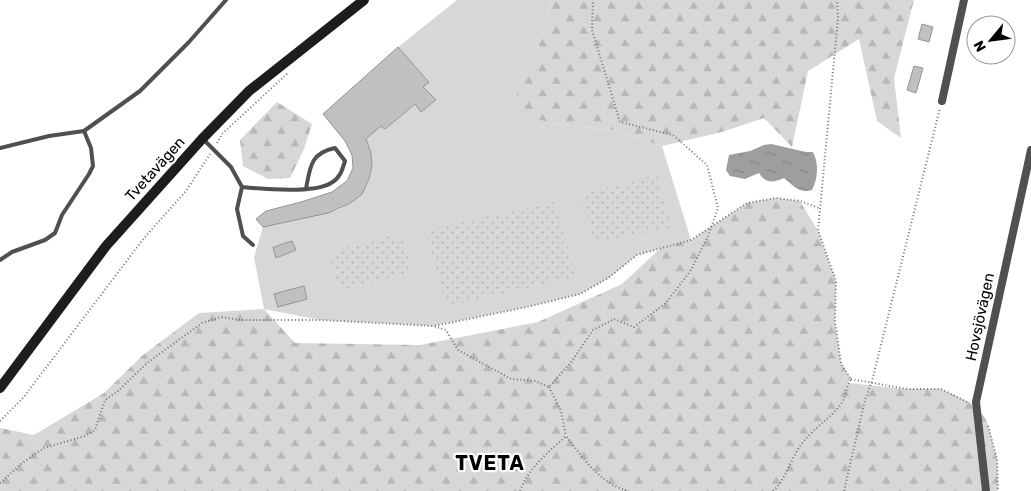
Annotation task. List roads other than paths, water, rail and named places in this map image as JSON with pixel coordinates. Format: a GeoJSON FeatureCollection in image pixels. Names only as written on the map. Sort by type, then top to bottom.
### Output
{"type":"FeatureCollection","features":[{"type":"Feature","properties":{"kind":"main road","name":"Tvetavägen"},"geometry":{"type":"LineString","coordinates":[[0,388],[106,246],[202,139],[249,91],[364,0]]}},
{"type":"Feature","properties":{"kind":"street"},"geometry":{"type":"LineString","coordinates":[[942,101],[964,0]]}},
{"type":"Feature","properties":{"kind":"street","name":"Hovsjövägen"},"geometry":{"type":"LineString","coordinates":[[986,491],[976,402],[1031,150]]}},
{"type":"Feature","properties":{"kind":"lane"},"geometry":{"type":"LineString","coordinates":[[0,148],[84,130],[140,91],[189,42],[226,0]]}},
{"type":"Feature","properties":{"kind":"lane"},"geometry":{"type":"LineString","coordinates":[[0,260],[18,250],[45,240],[55,233],[62,216],[93,166],[92,148],[84,130]]}},
{"type":"Feature","properties":{"kind":"lane"},"geometry":{"type":"LineString","coordinates":[[202,139],[231,167],[242,187],[237,209],[243,236],[252,245]]}},
{"type":"Feature","properties":{"kind":"lane"},"geometry":{"type":"LineString","coordinates":[[242,187],[274,190],[306,189],[330,184],[341,174],[345,161],[335,148],[324,150],[310,165],[306,189]]}},
{"type":"Feature","properties":{"kind":"water"},"geometry":{"type":"Polygon","coordinates":[[[771,144],[813,152],[817,171],[816,181],[812,190],[800,190],[784,178],[770,182],[759,173],[745,179],[730,176],[726,170],[729,155],[771,144]]]}},
{"type":"Feature","properties":{"kind":"district","name":"TVETA"},"geometry":{"type":"Point","coordinates":[490,463]}}]}
